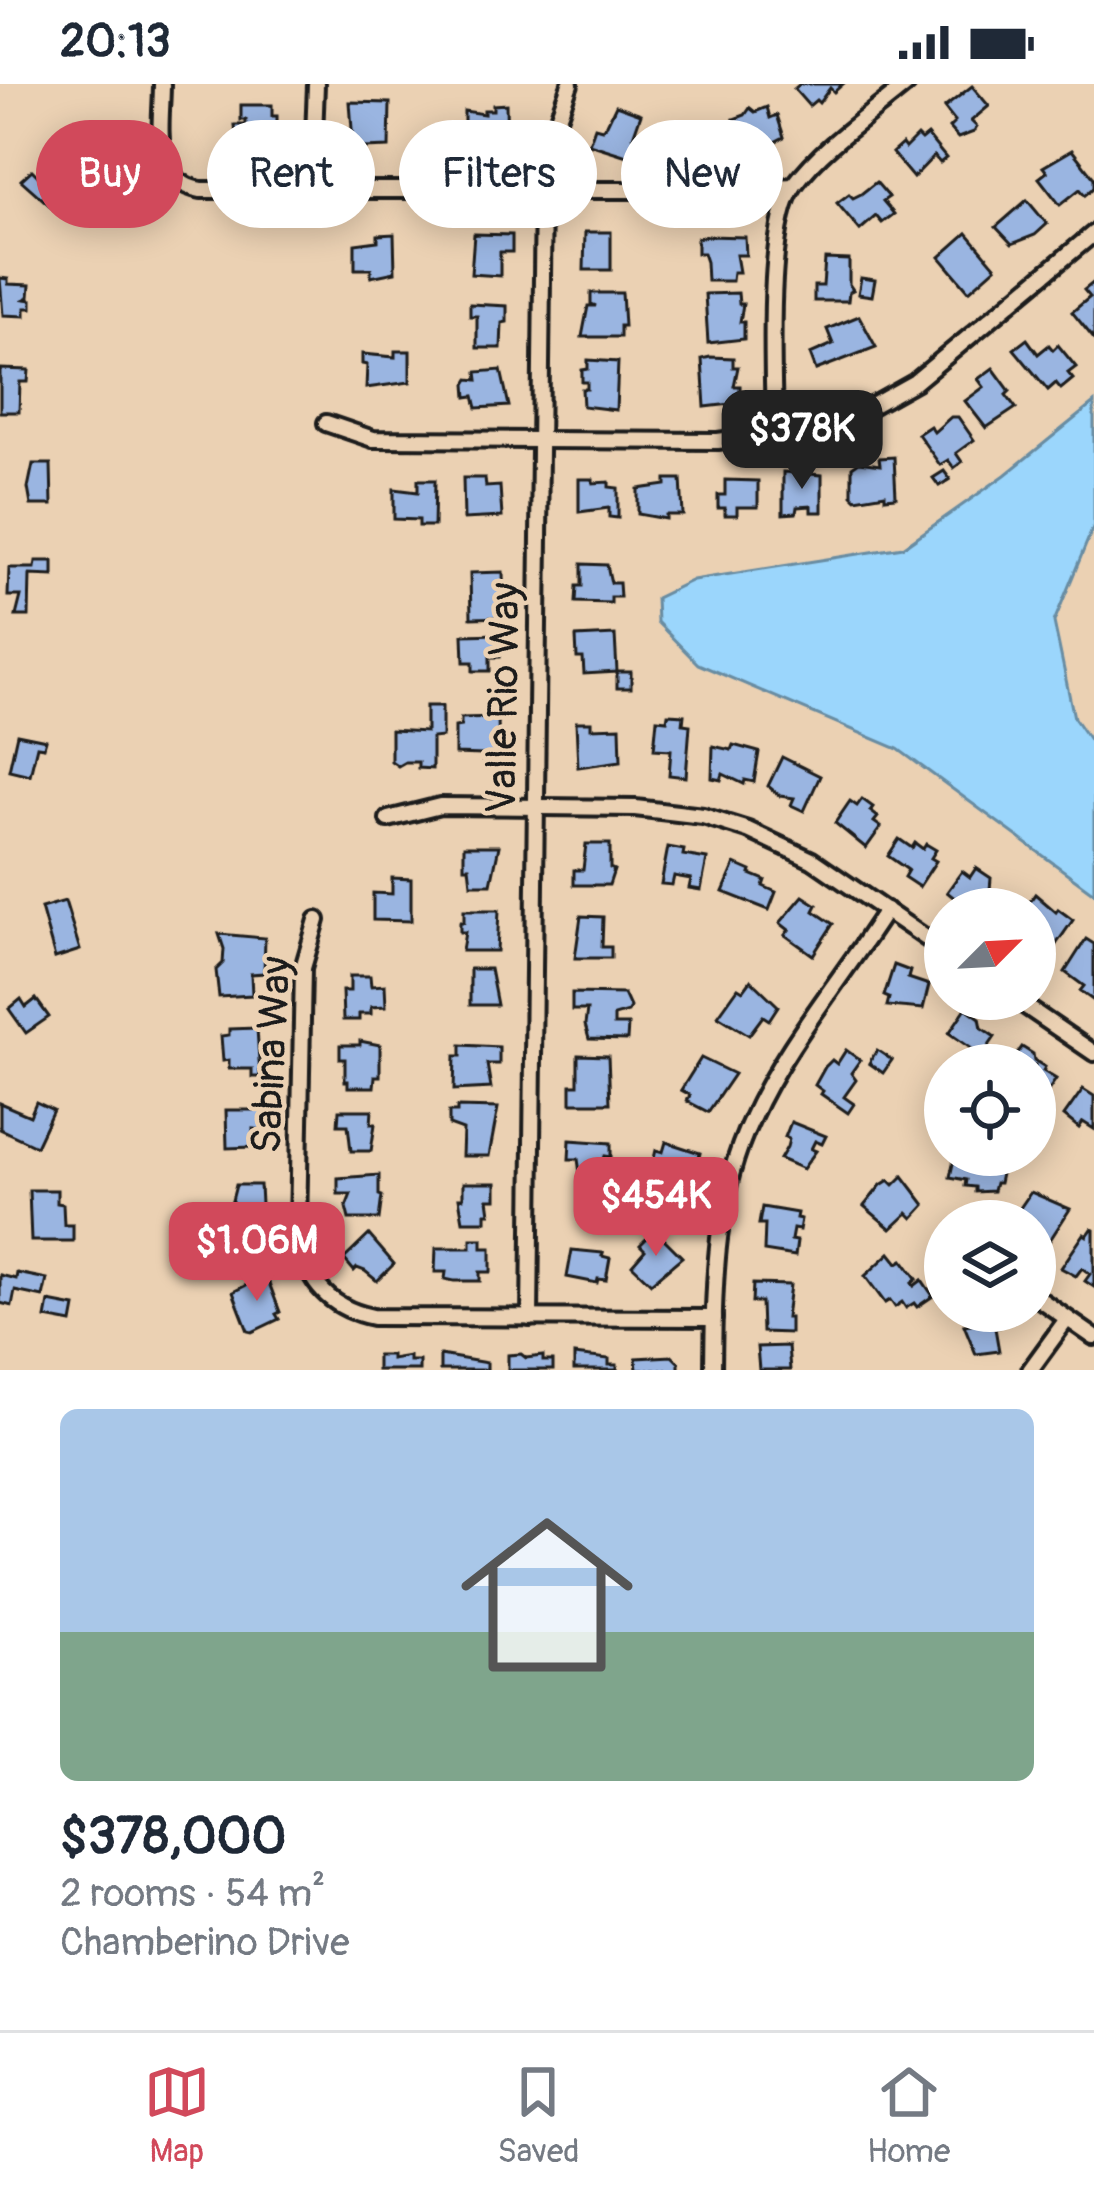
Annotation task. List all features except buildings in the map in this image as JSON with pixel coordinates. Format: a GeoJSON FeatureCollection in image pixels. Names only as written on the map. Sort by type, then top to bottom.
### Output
{"type":"FeatureCollection","features":[{"type":"Feature","properties":{"kind":"street"},"geometry":{"type":"LineString","coordinates":[[162,84],[161,151],[168,171],[180,183],[207,190]]}},
{"type":"Feature","properties":{"kind":"street"},"geometry":{"type":"LineString","coordinates":[[315,120],[316,84]]}},
{"type":"Feature","properties":{"kind":"street","name":"Valle Rio Way"},"geometry":{"type":"LineString","coordinates":[[556,120],[570,84]]}},
{"type":"Feature","properties":{"kind":"street"},"geometry":{"type":"LineString","coordinates":[[774,435],[777,254],[783,208],[793,186],[907,84]]}},
{"type":"Feature","properties":{"kind":"street"},"geometry":{"type":"LineString","coordinates":[[597,190],[793,186]]}},
{"type":"Feature","properties":{"kind":"street","name":"Valle Rio Way"},"geometry":{"type":"LineString","coordinates":[[530,1318],[544,228]]}},
{"type":"Feature","properties":{"kind":"street"},"geometry":{"type":"LineString","coordinates":[[326,423],[373,439],[718,441],[774,435],[872,406],[914,382],[1094,233]]}},
{"type":"Feature","properties":{"kind":"street"},"geometry":{"type":"LineString","coordinates":[[388,819],[440,806],[635,808],[703,816],[784,845],[924,936]]}},
{"type":"Feature","properties":{"kind":"street"},"geometry":{"type":"LineString","coordinates":[[713,1370],[716,1252],[724,1202],[750,1120],[886,910]]}},
{"type":"Feature","properties":{"kind":"street","name":"Sabina Way"},"geometry":{"type":"LineString","coordinates":[[317,920],[303,968],[298,1227],[304,1266],[328,1298],[356,1314],[714,1318]]}},
{"type":"Feature","properties":{"kind":"street"},"geometry":{"type":"LineString","coordinates":[[1046,1020],[1094,1053]]}},
{"type":"Feature","properties":{"kind":"street"},"geometry":{"type":"LineString","coordinates":[[1056,1310],[1094,1337]]}},
{"type":"Feature","properties":{"kind":"street"},"geometry":{"type":"LineString","coordinates":[[1030,1370],[1067,1318]]}},
{"type":"Feature","properties":{"kind":"water"},"geometry":{"type":"Polygon","coordinates":[[[1094,403],[1094,525],[1054,622],[1074,718],[1094,747],[1094,893],[898,749],[698,664],[657,622],[656,598],[693,580],[903,547],[1005,475],[1094,403]]]}}]}
